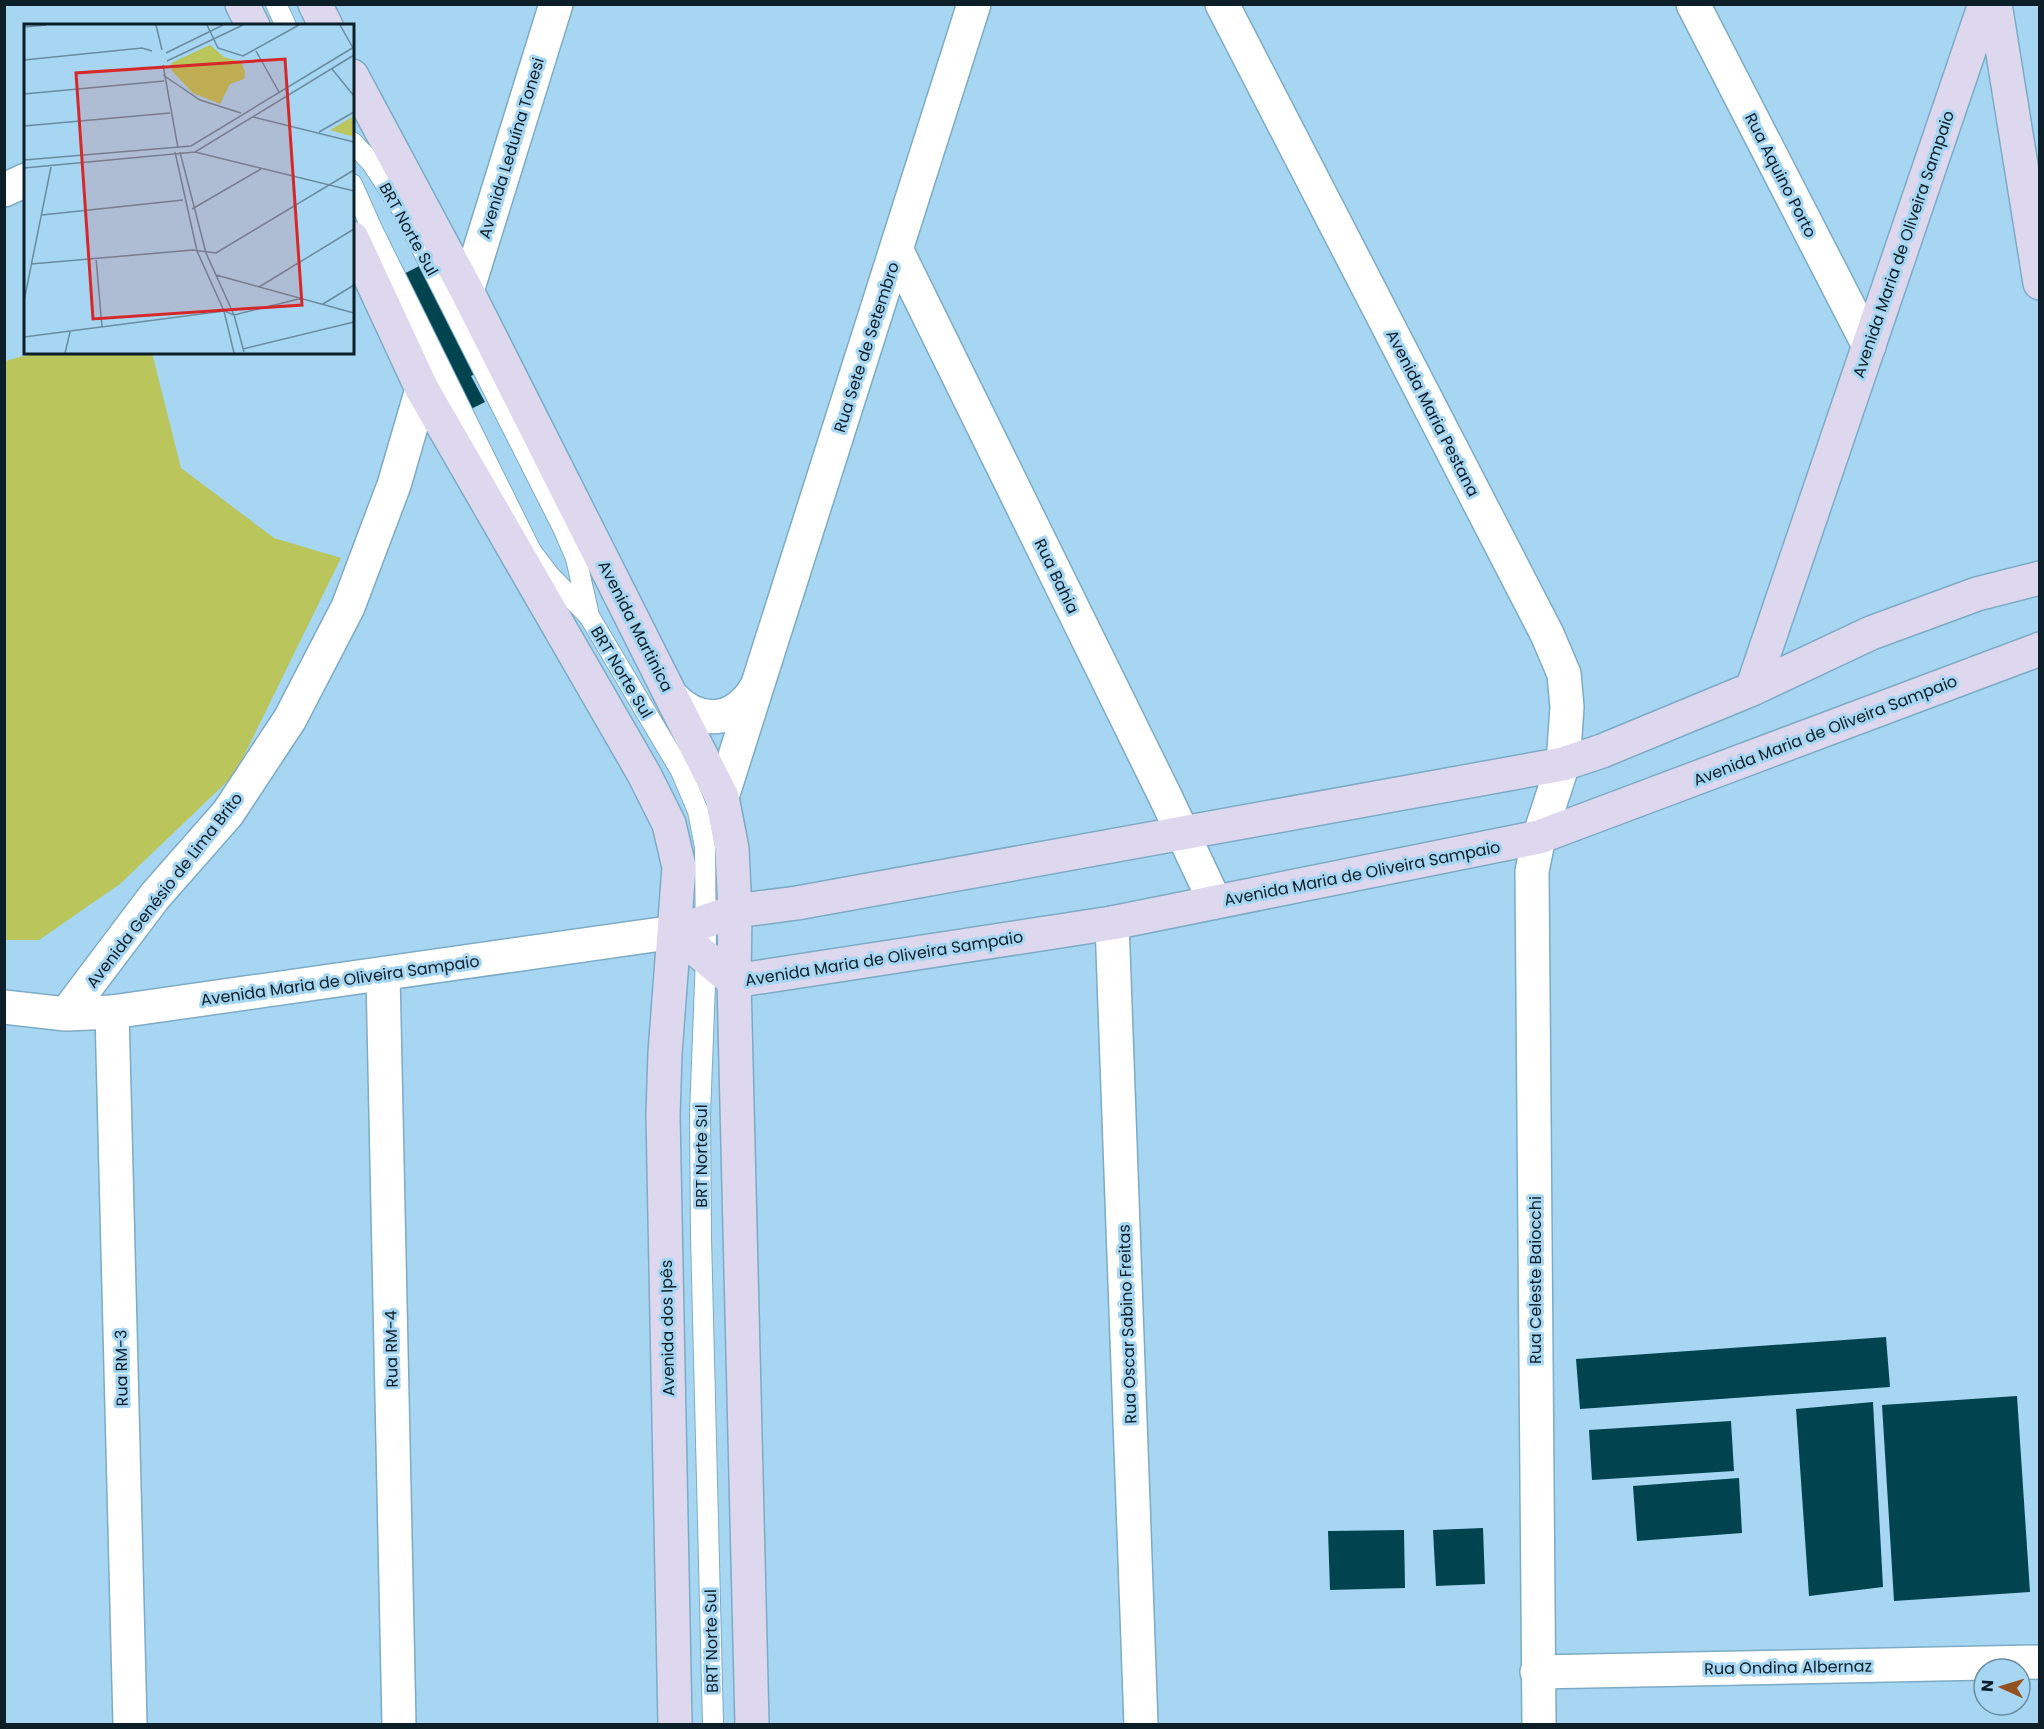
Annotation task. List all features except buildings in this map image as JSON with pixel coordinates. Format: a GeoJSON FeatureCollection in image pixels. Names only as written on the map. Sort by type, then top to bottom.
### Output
{"type":"FeatureCollection","features":[{"type":"Feature","properties":{"kind":"main road"},"geometry":{"type":"LineString","coordinates":[[242,4],[252,24]]}},
{"type":"Feature","properties":{"kind":"main road"},"geometry":{"type":"LineString","coordinates":[[315,4],[325,24]]}},
{"type":"Feature","properties":{"kind":"main road","name":"Avenida Maria de Oliveira Sampaio"},"geometry":{"type":"LineString","coordinates":[[1752,688],[1985,4]]}},
{"type":"Feature","properties":{"kind":"main road"},"geometry":{"type":"LineString","coordinates":[[1995,4],[2040,283]]}},
{"type":"Feature","properties":{"kind":"main road"},"geometry":{"type":"LineString","coordinates":[[354,80],[467,291]]}},
{"type":"Feature","properties":{"kind":"main road"},"geometry":{"type":"LineString","coordinates":[[354,242],[422,389],[644,774],[669,824],[679,867],[675,932]]}},
{"type":"Feature","properties":{"kind":"main road","name":"Avenida Martinica"},"geometry":{"type":"LineString","coordinates":[[467,291],[722,796],[732,849],[720,916],[734,981]]}},
{"type":"Feature","properties":{"kind":"main road","name":"Avenida Maria de Oliveira Sampaio"},"geometry":{"type":"LineString","coordinates":[[675,932],[720,916],[1563,764],[1602,751],[1752,688],[1871,633],[1977,594],[2040,578]]}},
{"type":"Feature","properties":{"kind":"main road","name":"Avenida Maria de Oliveira Sampaio"},"geometry":{"type":"LineString","coordinates":[[675,932],[734,981],[1112,923],[1539,837],[2040,649]]}},
{"type":"Feature","properties":{"kind":"main road","name":"Avenida dos Ipês"},"geometry":{"type":"LineString","coordinates":[[675,932],[665,1053],[663,1115],[675,1725]]}},
{"type":"Feature","properties":{"kind":"main road"},"geometry":{"type":"LineString","coordinates":[[734,981],[752,1725]]}},
{"type":"Feature","properties":{"kind":"street","name":"Avenida Leduína Tonesi"},"geometry":{"type":"LineString","coordinates":[[467,291],[556,4]]}},
{"type":"Feature","properties":{"kind":"street","name":"Rua Sete de Setembro"},"geometry":{"type":"LineString","coordinates":[[722,796],[974,4]]}},
{"type":"Feature","properties":{"kind":"street","name":"Avenida Maria Pestana"},"geometry":{"type":"LineString","coordinates":[[1222,4],[1547,634],[1563,674],[1567,707],[1563,764],[1539,837]]}},
{"type":"Feature","properties":{"kind":"street","name":"Rua Aquino Porto"},"geometry":{"type":"LineString","coordinates":[[1692,4],[1869,346]]}},
{"type":"Feature","properties":{"kind":"street"},"geometry":{"type":"LineString","coordinates":[[4,190],[24,181]]}},
{"type":"Feature","properties":{"kind":"street","name":"Rua Bahia"},"geometry":{"type":"LineString","coordinates":[[897,251],[1183,832],[1215,902]]}},
{"type":"Feature","properties":{"kind":"street","name":"Avenida Genésio de Lima Brito"},"geometry":{"type":"LineString","coordinates":[[66,1014],[154,896],[228,813],[290,719],[348,607],[394,485],[422,389]]}},
{"type":"Feature","properties":{"kind":"street","name":"Rua Sete de Setembro"},"geometry":{"type":"LineString","coordinates":[[672,697],[692,713],[717,716],[730,714],[741,707],[750,699],[756,688]]}},
{"type":"Feature","properties":{"kind":"street","name":"Rua Celeste Baiocchi"},"geometry":{"type":"LineString","coordinates":[[1539,837],[1532,871],[1539,1725]]}},
{"type":"Feature","properties":{"kind":"street","name":"Rua Oscar Sabino Freitas"},"geometry":{"type":"LineString","coordinates":[[1112,923],[1141,1725]]}},
{"type":"Feature","properties":{"kind":"street","name":"Avenida Maria de Oliveira Sampaio"},"geometry":{"type":"LineString","coordinates":[[4,1007],[66,1014],[112,1012],[675,932]]}},
{"type":"Feature","properties":{"kind":"street","name":"Rua RM-4"},"geometry":{"type":"LineString","coordinates":[[383,974],[399,1725]]}},
{"type":"Feature","properties":{"kind":"street","name":"Rua RM-3"},"geometry":{"type":"LineString","coordinates":[[112,1012],[130,1725]]}},
{"type":"Feature","properties":{"kind":"street","name":"Rua Ondina Albernaz"},"geometry":{"type":"LineString","coordinates":[[1537,1672],[2040,1662]]}},
{"type":"Feature","properties":{"kind":"lane"},"geometry":{"type":"LineString","coordinates":[[276,4],[285,24]]}},
{"type":"Feature","properties":{"kind":"lane","name":"BRT Norte Sul"},"geometry":{"type":"LineString","coordinates":[[354,144],[372,163],[403,211],[563,528],[576,558],[589,616]]}},
{"type":"Feature","properties":{"kind":"lane","name":"BRT Norte Sul"},"geometry":{"type":"LineString","coordinates":[[354,188],[531,551],[550,576],[589,616],[681,771],[698,811],[720,916],[706,957],[700,1115],[713,1725]]}},
{"type":"Feature","properties":{"kind":"green space"},"geometry":{"type":"Polygon","coordinates":[[[32,354],[152,354],[181,468],[274,538],[341,558],[235,774],[120,884],[39,940],[5,940],[5,361],[32,354]]]}}]}
